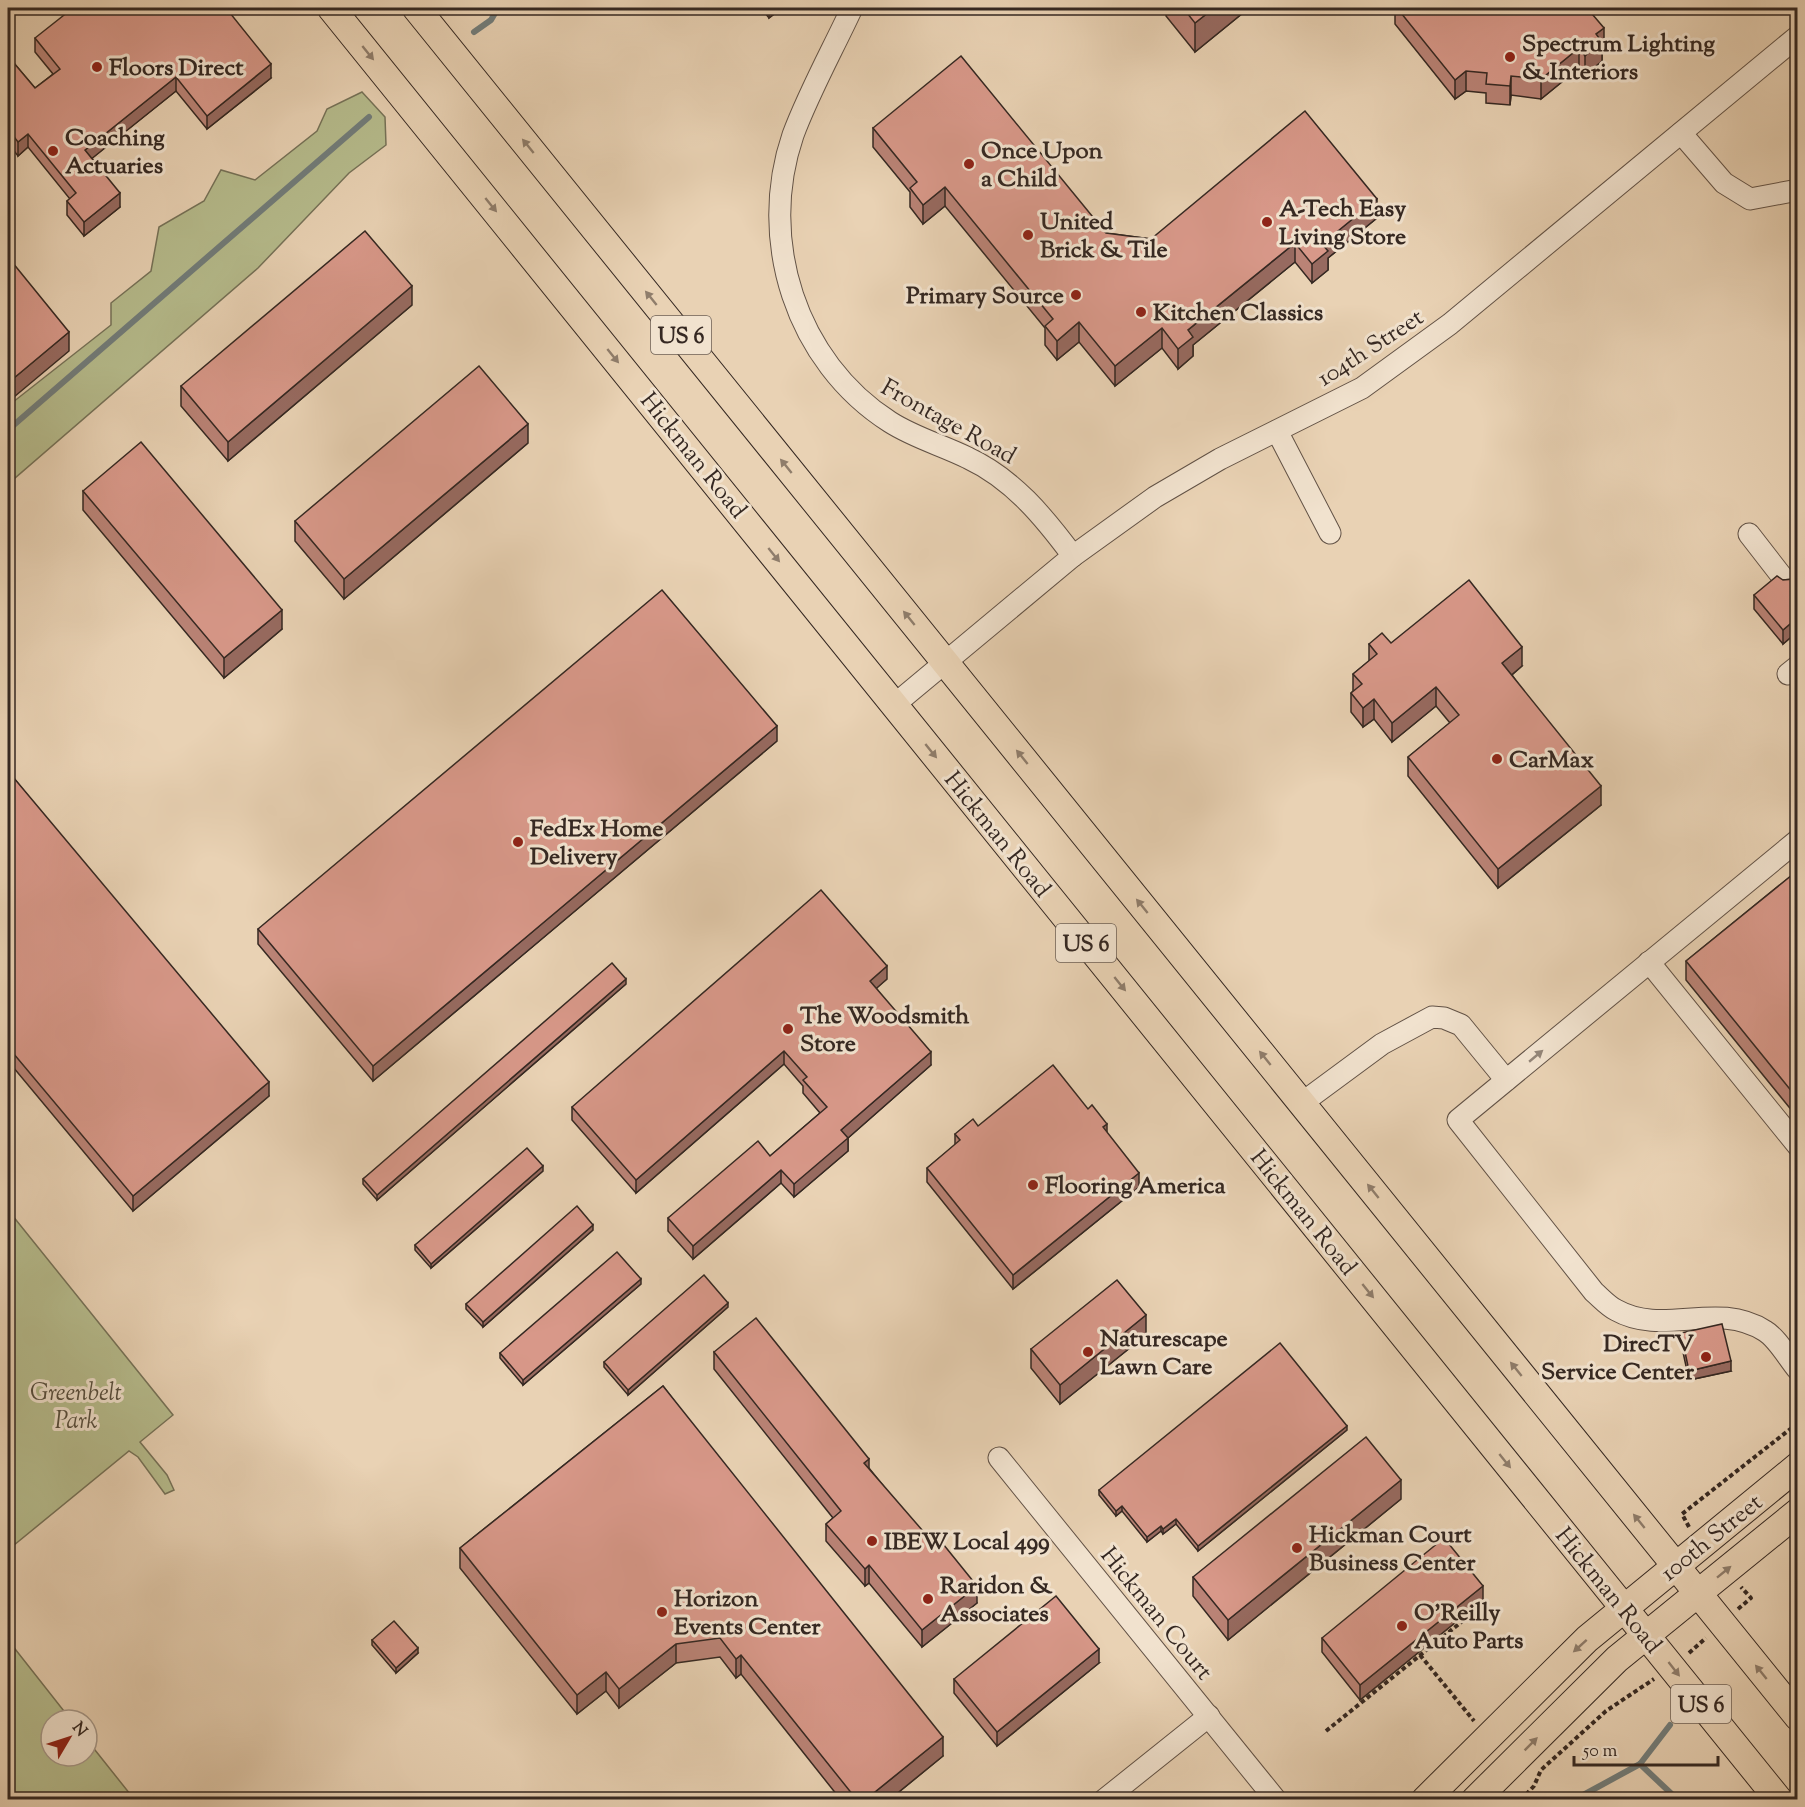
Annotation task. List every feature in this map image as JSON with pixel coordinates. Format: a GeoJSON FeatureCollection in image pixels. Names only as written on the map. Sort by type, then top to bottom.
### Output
{"type":"FeatureCollection","features":[{"type":"Feature","properties":{"kind":"main road","name":"Hickman Road"},"geometry":{"type":"LineString","coordinates":[[331,8],[1779,1800]]}},
{"type":"Feature","properties":{"kind":"main road","name":"US 6"},"geometry":{"type":"LineString","coordinates":[[416,8],[1797,1717]]}},
{"type":"Feature","properties":{"kind":"main road","name":"100th Street"},"geometry":{"type":"LineString","coordinates":[[1425,1800],[1570,1654],[1797,1466]]}},
{"type":"Feature","properties":{"kind":"main road","name":"100th Street"},"geometry":{"type":"LineString","coordinates":[[1475,1800],[1617,1659],[1797,1512]]}},
{"type":"Feature","properties":{"kind":"street","name":"Frontage Road"},"geometry":{"type":"LineString","coordinates":[[852,8],[793,136],[781,188],[778,230],[789,285],[813,343],[843,383],[889,422],[914,437],[969,458],[1013,487],[1047,521],[1073,556]]}},
{"type":"Feature","properties":{"kind":"street","name":"104th Street"},"geometry":{"type":"LineString","coordinates":[[894,705],[1073,556],[1155,497],[1220,459],[1331,405],[1388,371],[1450,324],[1797,36]]}},
{"type":"Feature","properties":{"kind":"street"},"geometry":{"type":"LineString","coordinates":[[1681,133],[1724,183],[1750,199],[1797,190]]}},
{"type":"Feature","properties":{"kind":"street"},"geometry":{"type":"LineString","coordinates":[[1277,431],[1330,533]]}},
{"type":"Feature","properties":{"kind":"street"},"geometry":{"type":"LineString","coordinates":[[1749,534],[1787,583]]}},
{"type":"Feature","properties":{"kind":"street"},"geometry":{"type":"LineString","coordinates":[[1797,840],[1458,1120],[1594,1292],[1615,1310],[1652,1320],[1673,1322],[1711,1316],[1742,1320],[1767,1332],[1797,1370]]}},
{"type":"Feature","properties":{"kind":"street"},"geometry":{"type":"LineString","coordinates":[[1649,962],[1797,1146]]}},
{"type":"Feature","properties":{"kind":"street"},"geometry":{"type":"LineString","coordinates":[[1302,1103],[1382,1044],[1432,1017],[1444,1018],[1461,1025],[1506,1080]]}},
{"type":"Feature","properties":{"kind":"street","name":"Hickman Court"},"geometry":{"type":"LineString","coordinates":[[999,1458],[1276,1800]]}},
{"type":"Feature","properties":{"kind":"street"},"geometry":{"type":"LineString","coordinates":[[1104,1800],[1209,1716]]}},
{"type":"Feature","properties":{"kind":"path"},"geometry":{"type":"LineString","coordinates":[[1685,1521],[1682,1514],[1797,1423]]}},
{"type":"Feature","properties":{"kind":"path"},"geometry":{"type":"LineString","coordinates":[[1738,1585],[1751,1599],[1742,1606]]}},
{"type":"Feature","properties":{"kind":"path"},"geometry":{"type":"LineString","coordinates":[[1326,1731],[1485,1604]]}},
{"type":"Feature","properties":{"kind":"path"},"geometry":{"type":"LineString","coordinates":[[1420,1655],[1474,1722]]}},
{"type":"Feature","properties":{"kind":"path"},"geometry":{"type":"LineString","coordinates":[[1521,1800],[1534,1786],[1541,1770],[1606,1711],[1653,1680]]}},
{"type":"Feature","properties":{"kind":"green space"},"geometry":{"type":"Polygon","coordinates":[[[362,92],[385,117],[386,145],[349,173],[258,268],[8,484],[8,406],[111,325],[111,303],[151,271],[159,227],[204,201],[221,170],[255,180],[317,131],[327,109],[362,92]]]}},
{"type":"Feature","properties":{"kind":"green space","name":"Greenbelt Park"},"geometry":{"type":"Polygon","coordinates":[[[8,1210],[173,1415],[140,1442],[167,1475],[174,1490],[165,1494],[138,1457],[129,1451],[8,1550],[8,1210]]]}},
{"type":"Feature","properties":{"kind":"green space"},"geometry":{"type":"Polygon","coordinates":[[[8,1640],[62,1708],[39,1708],[39,1768],[99,1768],[99,1755],[134,1799],[8,1799],[8,1640]]]}},
{"type":"Feature","properties":{"kind":"building"},"geometry":{"type":"Polygon","coordinates":[[[73,8],[110,8],[116,14],[124,8],[226,8],[271,64],[207,116],[176,77],[85,150],[120,193],[84,222],[67,201],[76,193],[28,134],[18,142],[8,129],[8,56],[35,88],[60,69],[35,38],[73,8]]]}},
{"type":"Feature","properties":{"kind":"building"},"geometry":{"type":"Polygon","coordinates":[[[1183,8],[1214,8],[1195,23],[1183,8]]]}},
{"type":"Feature","properties":{"kind":"building","name":"Spectrum Lighting & Interiors"},"geometry":{"type":"Polygon","coordinates":[[[1397,8],[1587,8],[1604,28],[1596,34],[1602,42],[1585,56],[1579,48],[1541,79],[1511,76],[1510,86],[1486,84],[1487,73],[1466,71],[1455,80],[1397,8]]]}},
{"type":"Feature","properties":{"kind":"building"},"geometry":{"type":"Polygon","coordinates":[[[961,56],[1106,233],[1151,239],[1305,111],[1377,199],[1322,244],[1328,251],[1312,264],[1295,243],[1188,330],[1193,337],[1178,349],[1162,328],[1115,366],[1079,322],[1057,341],[1045,326],[1053,319],[945,187],[923,205],[910,188],[917,182],[873,128],[961,56]]]}},
{"type":"Feature","properties":{"kind":"building"},"geometry":{"type":"Polygon","coordinates":[[[365,231],[412,286],[228,442],[181,386],[365,231]]]}},
{"type":"Feature","properties":{"kind":"building"},"geometry":{"type":"Polygon","coordinates":[[[8,257],[69,332],[8,383],[8,257]]]}},
{"type":"Feature","properties":{"kind":"building"},"geometry":{"type":"Polygon","coordinates":[[[479,366],[528,424],[344,579],[295,521],[479,366]]]}},
{"type":"Feature","properties":{"kind":"building"},"geometry":{"type":"Polygon","coordinates":[[[141,442],[282,610],[224,658],[83,491],[141,442]]]}},
{"type":"Feature","properties":{"kind":"building"},"geometry":{"type":"Polygon","coordinates":[[[1797,572],[1797,618],[1783,630],[1754,595],[1777,576],[1783,580],[1794,579],[1797,572]]]}},
{"type":"Feature","properties":{"kind":"building","name":"CarMax"},"geometry":{"type":"Polygon","coordinates":[[[1469,580],[1522,647],[1502,663],[1601,786],[1498,869],[1408,757],[1459,715],[1436,687],[1392,723],[1374,699],[1363,708],[1351,693],[1362,684],[1353,674],[1377,654],[1369,644],[1382,633],[1391,643],[1469,580]]]}},
{"type":"Feature","properties":{"kind":"building","name":"FedEx Home Delivery"},"geometry":{"type":"Polygon","coordinates":[[[662,590],[777,726],[373,1066],[258,929],[662,590]]]}},
{"type":"Feature","properties":{"kind":"building"},"geometry":{"type":"Polygon","coordinates":[[[8,771],[269,1082],[133,1196],[8,1047],[8,771]]]}},
{"type":"Feature","properties":{"kind":"building"},"geometry":{"type":"Polygon","coordinates":[[[1797,871],[1797,1098],[1686,961],[1797,871]]]}},
{"type":"Feature","properties":{"kind":"building","name":"The Woodsmith Store"},"geometry":{"type":"Polygon","coordinates":[[[821,890],[887,966],[870,981],[931,1052],[841,1130],[848,1138],[794,1184],[781,1170],[693,1246],[668,1218],[758,1141],[770,1156],[827,1107],[803,1080],[807,1077],[784,1051],[636,1180],[572,1107],[821,890]]]}},
{"type":"Feature","properties":{"kind":"building"},"geometry":{"type":"Polygon","coordinates":[[[612,963],[626,979],[377,1195],[363,1179],[612,963]]]}},
{"type":"Feature","properties":{"kind":"building","name":"Flooring America"},"geometry":{"type":"Polygon","coordinates":[[[1053,1065],[1088,1109],[1092,1105],[1107,1124],[1103,1127],[1139,1173],[1013,1275],[927,1168],[960,1140],[955,1134],[973,1119],[978,1126],[1053,1065]]]}},
{"type":"Feature","properties":{"kind":"building"},"geometry":{"type":"Polygon","coordinates":[[[527,1148],[543,1166],[431,1264],[415,1245],[527,1148]]]}},
{"type":"Feature","properties":{"kind":"building"},"geometry":{"type":"Polygon","coordinates":[[[577,1206],[593,1225],[483,1322],[466,1304],[577,1206]]]}},
{"type":"Feature","properties":{"kind":"building"},"geometry":{"type":"Polygon","coordinates":[[[617,1252],[641,1279],[523,1380],[500,1353],[617,1252]]]}},
{"type":"Feature","properties":{"kind":"building"},"geometry":{"type":"Polygon","coordinates":[[[704,1275],[728,1303],[628,1390],[604,1362],[704,1275]]]}},
{"type":"Feature","properties":{"kind":"building"},"geometry":{"type":"Polygon","coordinates":[[[1117,1280],[1146,1315],[1060,1385],[1031,1349],[1117,1280]]]}},
{"type":"Feature","properties":{"kind":"building"},"geometry":{"type":"Polygon","coordinates":[[[756,1318],[869,1459],[864,1463],[929,1538],[935,1534],[977,1586],[922,1630],[869,1565],[865,1569],[826,1524],[841,1511],[714,1352],[756,1318]]]}},
{"type":"Feature","properties":{"kind":"building","name":"DirecTV Service Center"},"geometry":{"type":"Polygon","coordinates":[[[1722,1324],[1731,1361],[1689,1371],[1681,1333],[1722,1324]]]}},
{"type":"Feature","properties":{"kind":"building"},"geometry":{"type":"Polygon","coordinates":[[[1280,1343],[1347,1426],[1198,1546],[1176,1519],[1163,1529],[1161,1526],[1147,1537],[1122,1506],[1116,1511],[1099,1490],[1280,1343]]]}},
{"type":"Feature","properties":{"kind":"building","name":"Horizon Events Center"},"geometry":{"type":"Polygon","coordinates":[[[663,1386],[943,1737],[865,1800],[857,1800],[741,1655],[736,1659],[720,1638],[676,1644],[619,1689],[606,1672],[577,1695],[460,1548],[663,1386]]]}},
{"type":"Feature","properties":{"kind":"building","name":"Hickman Court Business Center"},"geometry":{"type":"Polygon","coordinates":[[[1366,1437],[1401,1480],[1228,1620],[1193,1577],[1366,1437]]]}},
{"type":"Feature","properties":{"kind":"building","name":"O'Reilly Auto Parts"},"geometry":{"type":"Polygon","coordinates":[[[1444,1538],[1483,1586],[1360,1685],[1322,1638],[1444,1538]]]}},
{"type":"Feature","properties":{"kind":"building"},"geometry":{"type":"Polygon","coordinates":[[[1056,1596],[1099,1649],[997,1732],[954,1679],[1056,1596]]]}},
{"type":"Feature","properties":{"kind":"building"},"geometry":{"type":"Polygon","coordinates":[[[394,1621],[418,1648],[396,1668],[372,1640],[394,1621]]]}},
{"type":"Feature","properties":{"kind":"waterway"},"geometry":{"type":"LineString","coordinates":[[474,32],[491,20],[498,8]]}},
{"type":"Feature","properties":{"kind":"waterway"},"geometry":{"type":"LineString","coordinates":[[8,430],[369,117]]}},
{"type":"Feature","properties":{"kind":"waterway"},"geometry":{"type":"LineString","coordinates":[[1574,1800],[1640,1764],[1670,1725]]}},
{"type":"Feature","properties":{"kind":"waterway"},"geometry":{"type":"LineString","coordinates":[[1640,1764],[1678,1800]]}},
{"type":"Feature","properties":{"kind":"place","name":"Spectrum Lighting & Interiors"},"geometry":{"type":"Point","coordinates":[1510,57]}},
{"type":"Feature","properties":{"kind":"place","name":"Floors Direct"},"geometry":{"type":"Point","coordinates":[97,67]}},
{"type":"Feature","properties":{"kind":"place","name":"Coaching Actuaries"},"geometry":{"type":"Point","coordinates":[53,151]}},
{"type":"Feature","properties":{"kind":"place","name":"Once Upon a Child"},"geometry":{"type":"Point","coordinates":[969,164]}},
{"type":"Feature","properties":{"kind":"place","name":"A-Tech Easy Living Store"},"geometry":{"type":"Point","coordinates":[1267,222]}},
{"type":"Feature","properties":{"kind":"place","name":"United Brick & Tile"},"geometry":{"type":"Point","coordinates":[1028,235]}},
{"type":"Feature","properties":{"kind":"place","name":"Primary Source"},"geometry":{"type":"Point","coordinates":[1076,295]}},
{"type":"Feature","properties":{"kind":"place","name":"Kitchen Classics"},"geometry":{"type":"Point","coordinates":[1141,312]}},
{"type":"Feature","properties":{"kind":"place","name":"CarMax"},"geometry":{"type":"Point","coordinates":[1497,759]}},
{"type":"Feature","properties":{"kind":"place","name":"FedEx Home Delivery"},"geometry":{"type":"Point","coordinates":[518,842]}},
{"type":"Feature","properties":{"kind":"place","name":"The Woodsmith Store"},"geometry":{"type":"Point","coordinates":[788,1029]}},
{"type":"Feature","properties":{"kind":"place","name":"Flooring America"},"geometry":{"type":"Point","coordinates":[1033,1185]}},
{"type":"Feature","properties":{"kind":"place","name":"Naturescape Lawn Care"},"geometry":{"type":"Point","coordinates":[1088,1352]}},
{"type":"Feature","properties":{"kind":"place","name":"DirecTV Service Center"},"geometry":{"type":"Point","coordinates":[1706,1357]}},
{"type":"Feature","properties":{"kind":"place","name":"IBEW Local 499"},"geometry":{"type":"Point","coordinates":[872,1541]}},
{"type":"Feature","properties":{"kind":"place","name":"Hickman Court Business Center"},"geometry":{"type":"Point","coordinates":[1297,1548]}},
{"type":"Feature","properties":{"kind":"place","name":"Raridon & Associates"},"geometry":{"type":"Point","coordinates":[928,1599]}},
{"type":"Feature","properties":{"kind":"place","name":"Horizon Events Center"},"geometry":{"type":"Point","coordinates":[662,1612]}},
{"type":"Feature","properties":{"kind":"place","name":"O'Reilly Auto Parts"},"geometry":{"type":"Point","coordinates":[1402,1626]}}]}
